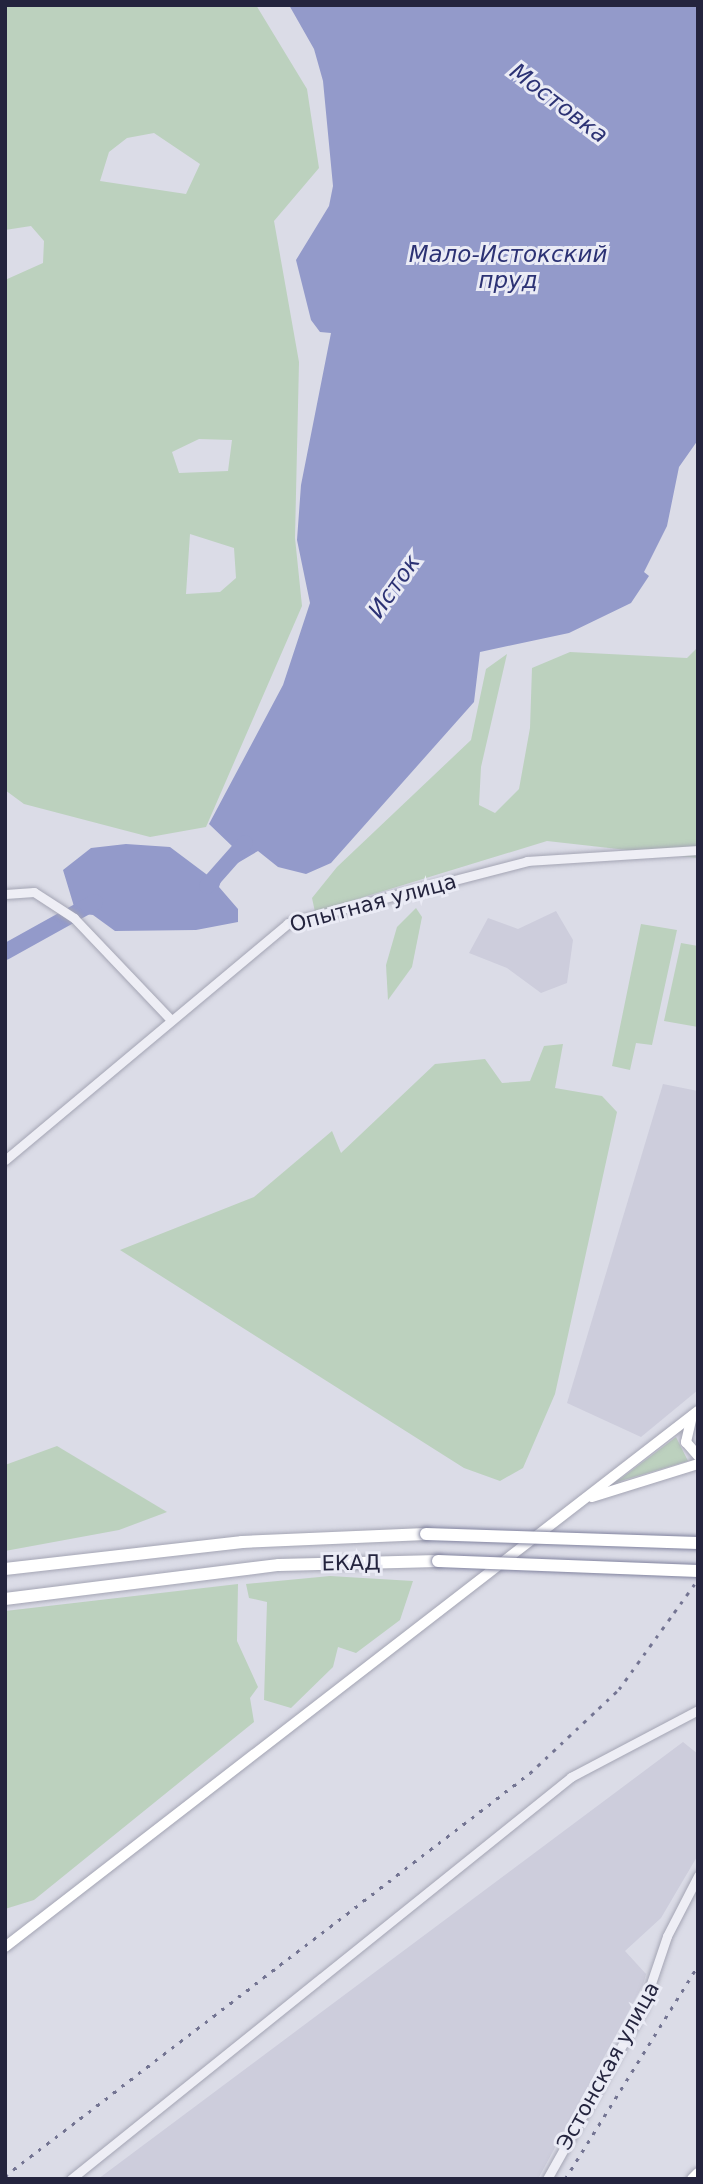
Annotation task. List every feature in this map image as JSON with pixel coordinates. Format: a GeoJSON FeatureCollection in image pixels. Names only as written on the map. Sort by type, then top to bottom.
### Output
{"type":"FeatureCollection","features":[{"type":"Feature","properties":{"kind":"highway","name":"ЕКАД"},"geometry":{"type":"LineString","coordinates":[[5,1570],[242,1542],[426,1534],[698,1543]]}},
{"type":"Feature","properties":{"kind":"highway","name":"ЕКАД"},"geometry":{"type":"LineString","coordinates":[[5,1599],[266,1566],[438,1561],[698,1571]]}},
{"type":"Feature","properties":{"kind":"main road"},"geometry":{"type":"LineString","coordinates":[[695,1414],[687,1442],[698,1455]]}},
{"type":"Feature","properties":{"kind":"main road"},"geometry":{"type":"LineString","coordinates":[[5,1947],[695,1414]]}},
{"type":"Feature","properties":{"kind":"main road"},"geometry":{"type":"LineString","coordinates":[[586,1499],[698,1464]]}},
{"type":"Feature","properties":{"kind":"main road"},"geometry":{"type":"LineString","coordinates":[[692,2179],[698,2173]]}},
{"type":"Feature","properties":{"kind":"street","name":"Опытная улица"},"geometry":{"type":"LineString","coordinates":[[5,1160],[288,923],[527,861],[698,850]]}},
{"type":"Feature","properties":{"kind":"street"},"geometry":{"type":"LineString","coordinates":[[5,894],[34,891],[70,915],[171,1020]]}},
{"type":"Feature","properties":{"kind":"street"},"geometry":{"type":"LineString","coordinates":[[71,2179],[571,1777],[698,1710]]}},
{"type":"Feature","properties":{"kind":"street","name":"Эстонская улица"},"geometry":{"type":"LineString","coordinates":[[547,2179],[642,2010],[667,1936],[698,1876]]}},
{"type":"Feature","properties":{"kind":"shaded area"},"geometry":{"type":"Polygon","coordinates":[[[556,911],[573,940],[567,983],[541,993],[507,968],[469,953],[488,918],[518,929],[556,911]]]}},
{"type":"Feature","properties":{"kind":"shaded area"},"geometry":{"type":"Polygon","coordinates":[[[663,1084],[698,1091],[698,1390],[641,1437],[567,1403],[663,1084]]]}},
{"type":"Feature","properties":{"kind":"shaded area"},"geometry":{"type":"Polygon","coordinates":[[[683,1742],[698,1754],[698,1855],[661,1918],[625,1951],[646,1974],[643,1985],[538,2179],[98,2179],[683,1742]]]}},
{"type":"Feature","properties":{"kind":"green space"},"geometry":{"type":"Polygon","coordinates":[[[5,5],[256,5],[307,89],[319,168],[274,221],[299,362],[295,538],[302,606],[206,827],[150,837],[24,804],[5,790],[5,280],[43,263],[44,241],[31,226],[5,230],[5,5]],[[154,133],[127,138],[109,152],[100,181],[186,194],[200,164],[154,133]],[[199,439],[172,452],[179,473],[228,471],[232,440],[199,439]],[[190,534],[186,594],[220,592],[236,578],[234,548],[190,534]]]}},
{"type":"Feature","properties":{"kind":"green space"},"geometry":{"type":"Polygon","coordinates":[[[698,647],[698,858],[547,841],[315,912],[312,898],[337,867],[471,740],[486,669],[507,654],[481,767],[479,805],[495,813],[519,789],[530,728],[532,668],[570,652],[687,658],[698,647]]]}},
{"type":"Feature","properties":{"kind":"green space"},"geometry":{"type":"Polygon","coordinates":[[[416,908],[422,917],[412,967],[388,1000],[386,965],[397,927],[416,908]]]}},
{"type":"Feature","properties":{"kind":"green space"},"geometry":{"type":"Polygon","coordinates":[[[641,924],[677,930],[652,1045],[636,1043],[630,1070],[612,1066],[641,924]]]}},
{"type":"Feature","properties":{"kind":"green space"},"geometry":{"type":"Polygon","coordinates":[[[681,943],[698,946],[698,1027],[664,1021],[681,943]]]}},
{"type":"Feature","properties":{"kind":"green space"},"geometry":{"type":"Polygon","coordinates":[[[563,1044],[555,1088],[602,1096],[617,1112],[555,1394],[523,1468],[500,1481],[464,1468],[120,1250],[254,1197],[332,1131],[341,1153],[435,1064],[485,1059],[502,1083],[530,1081],[544,1046],[563,1044]]]}},
{"type":"Feature","properties":{"kind":"green space"},"geometry":{"type":"Polygon","coordinates":[[[676,1437],[688,1461],[614,1483],[623,1477],[676,1437]]]}},
{"type":"Feature","properties":{"kind":"green space"},"geometry":{"type":"Polygon","coordinates":[[[57,1446],[167,1512],[119,1530],[5,1551],[5,1465],[57,1446]]]}},
{"type":"Feature","properties":{"kind":"green space"},"geometry":{"type":"Polygon","coordinates":[[[330,1576],[413,1581],[400,1620],[356,1653],[338,1647],[333,1667],[291,1708],[264,1700],[267,1602],[249,1598],[246,1584],[330,1576]]]}},
{"type":"Feature","properties":{"kind":"green space"},"geometry":{"type":"Polygon","coordinates":[[[238,1584],[237,1641],[258,1687],[250,1698],[254,1722],[34,1900],[5,1909],[5,1611],[238,1584]]]}},
{"type":"Feature","properties":{"kind":"water","name":"Мало-Истокский пруд"},"geometry":{"type":"Polygon","coordinates":[[[289,5],[698,5],[698,440],[679,467],[667,526],[644,572],[649,576],[631,603],[569,633],[480,652],[474,702],[331,863],[306,874],[278,867],[258,851],[236,864],[233,847],[209,824],[283,685],[310,603],[297,540],[301,485],[331,333],[320,332],[311,320],[296,260],[329,206],[333,186],[323,81],[314,49],[289,5]]]}},
{"type":"Feature","properties":{"kind":"water"},"geometry":{"type":"Polygon","coordinates":[[[126,844],[170,847],[210,877],[223,875],[219,887],[238,909],[238,922],[196,930],[115,931],[93,915],[76,913],[63,870],[91,848],[126,844]]]}},
{"type":"Feature","properties":{"kind":"waterway","name":"Исток"},"geometry":{"type":"LineString","coordinates":[[207,886],[245,843]]}},
{"type":"Feature","properties":{"kind":"waterway","name":"Исток"},"geometry":{"type":"LineString","coordinates":[[5,952],[95,902]]}},
{"type":"Feature","properties":{"kind":"railway"},"geometry":{"type":"LineString","coordinates":[[5,2176],[530,1773],[619,1689],[698,1579]]}},
{"type":"Feature","properties":{"kind":"railway"},"geometry":{"type":"LineString","coordinates":[[565,2179],[698,1965]]}},
{"type":"Feature","properties":{"kind":"water label","name":"Мостовка"},"geometry":{"type":"Point","coordinates":[559,103]}}]}
